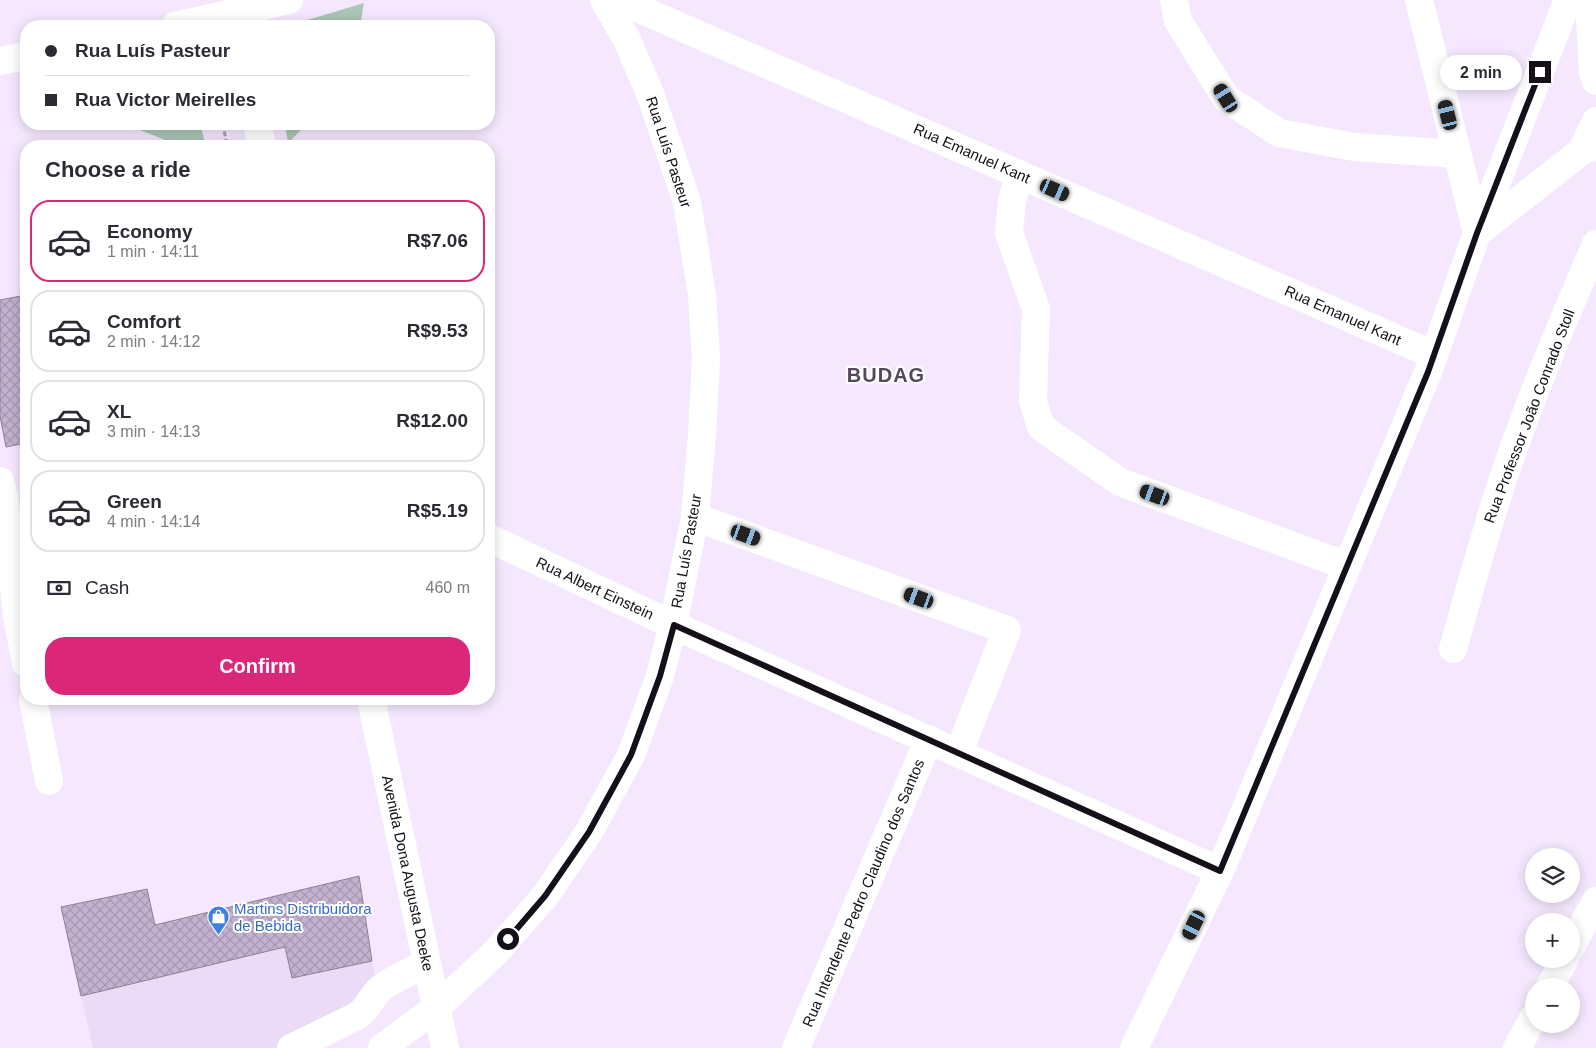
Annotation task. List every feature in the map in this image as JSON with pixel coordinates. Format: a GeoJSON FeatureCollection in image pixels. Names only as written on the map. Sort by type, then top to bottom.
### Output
{"type":"FeatureCollection","features":[{"type":"Feature","properties":{"kind":"street"},"geometry":{"type":"LineString","coordinates":[[206,20],[242,13],[289,0]]}},
{"type":"Feature","properties":{"kind":"street","name":"Rua Luís Pasteur"},"geometry":{"type":"LineString","coordinates":[[382,1048],[437,1007],[495,953],[545,896],[589,832],[631,755],[660,676],[674,625],[695,517],[702,435],[706,359],[702,295],[688,202],[651,96],[627,40],[604,0]]}},
{"type":"Feature","properties":{"kind":"street","name":"Rua Emanuel Kant"},"geometry":{"type":"LineString","coordinates":[[619,0],[1434,355]]}},
{"type":"Feature","properties":{"kind":"street"},"geometry":{"type":"LineString","coordinates":[[1174,0],[1178,21],[1226,98],[1279,133],[1354,147],[1457,154]]}},
{"type":"Feature","properties":{"kind":"street"},"geometry":{"type":"LineString","coordinates":[[1419,0],[1477,233]]}},
{"type":"Feature","properties":{"kind":"street"},"geometry":{"type":"LineString","coordinates":[[1134,1048],[1220,871],[1347,566],[1434,355],[1477,233],[1568,0]]}},
{"type":"Feature","properties":{"kind":"street"},"geometry":{"type":"LineString","coordinates":[[1590,0],[1593,64],[1596,81]]}},
{"type":"Feature","properties":{"kind":"street"},"geometry":{"type":"LineString","coordinates":[[0,61],[20,57]]}},
{"type":"Feature","properties":{"kind":"street"},"geometry":{"type":"LineString","coordinates":[[1477,233],[1589,148],[1596,121]]}},
{"type":"Feature","properties":{"kind":"street"},"geometry":{"type":"LineString","coordinates":[[1019,174],[1012,201],[1009,233],[1036,309],[1033,401],[1041,427],[1120,482],[1347,566]]}},
{"type":"Feature","properties":{"kind":"street","name":"Rua Professor João Conrado Stoll"},"geometry":{"type":"LineString","coordinates":[[1454,649],[1487,527],[1507,468],[1596,244]]}},
{"type":"Feature","properties":{"kind":"street"},"geometry":{"type":"LineString","coordinates":[[0,481],[5,503],[15,617],[20,638]]}},
{"type":"Feature","properties":{"kind":"street"},"geometry":{"type":"LineString","coordinates":[[695,517],[1007,630],[958,752]]}},
{"type":"Feature","properties":{"kind":"street","name":"Rua Albert Einstein"},"geometry":{"type":"LineString","coordinates":[[495,541],[674,625],[1220,871]]}},
{"type":"Feature","properties":{"kind":"street"},"geometry":{"type":"LineString","coordinates":[[34,705],[49,782]]}},
{"type":"Feature","properties":{"kind":"street","name":"Avenida Dona Augusta Deeke"},"geometry":{"type":"LineString","coordinates":[[372,705],[446,1048]]}},
{"type":"Feature","properties":{"kind":"street","name":"Rua Intendente Pedro Claudino dos Santos"},"geometry":{"type":"LineString","coordinates":[[796,1048],[929,739]]}},
{"type":"Feature","properties":{"kind":"street"},"geometry":{"type":"LineString","coordinates":[[1580,930],[1596,901]]}},
{"type":"Feature","properties":{"kind":"street"},"geometry":{"type":"LineString","coordinates":[[290,1048],[357,1016],[366,1010],[378,991],[428,963]]}},
{"type":"Feature","properties":{"kind":"street"},"geometry":{"type":"LineString","coordinates":[[1518,1048],[1526,1033]]}},
{"type":"Feature","properties":{"kind":"shaded area"},"geometry":{"type":"Polygon","coordinates":[[[285,947],[292,978],[372,961],[378,991],[319,1048],[93,1048],[81,996],[285,947]]]}},
{"type":"Feature","properties":{"kind":"green space"},"geometry":{"type":"Polygon","coordinates":[[[364,3],[361,20],[307,20],[364,3]]]}},
{"type":"Feature","properties":{"kind":"green space"},"geometry":{"type":"Polygon","coordinates":[[[140,130],[202,130],[204,140],[165,140],[140,130]]]}},
{"type":"Feature","properties":{"kind":"green space"},"geometry":{"type":"Polygon","coordinates":[[[286,130],[301,130],[291,140],[288,140],[286,130]]]}},
{"type":"Feature","properties":{"kind":"building"},"geometry":{"type":"Polygon","coordinates":[[[20,296],[20,444],[6,447],[0,416],[0,300],[20,296]]]}},
{"type":"Feature","properties":{"kind":"building","name":"Martins Distribuidora de Bebida"},"geometry":{"type":"Polygon","coordinates":[[[359,876],[372,961],[292,978],[285,947],[81,996],[61,907],[147,889],[155,925],[359,876]]]}},
{"type":"Feature","properties":{"kind":"place","name":"Martins Distribuidora de Bebida"},"geometry":{"type":"Point","coordinates":[218,936]}},
{"type":"Feature","properties":{"kind":"district","name":"BUDAG"},"geometry":{"type":"Point","coordinates":[886,375]}},
{"type":"Feature","properties":{"kind":"route"},"geometry":{"type":"LineString","coordinates":[[508,939],[545,896],[589,832],[631,755],[660,676],[674,625],[1220,871],[1428,372],[1477,233],[1540,72]]}}]}
